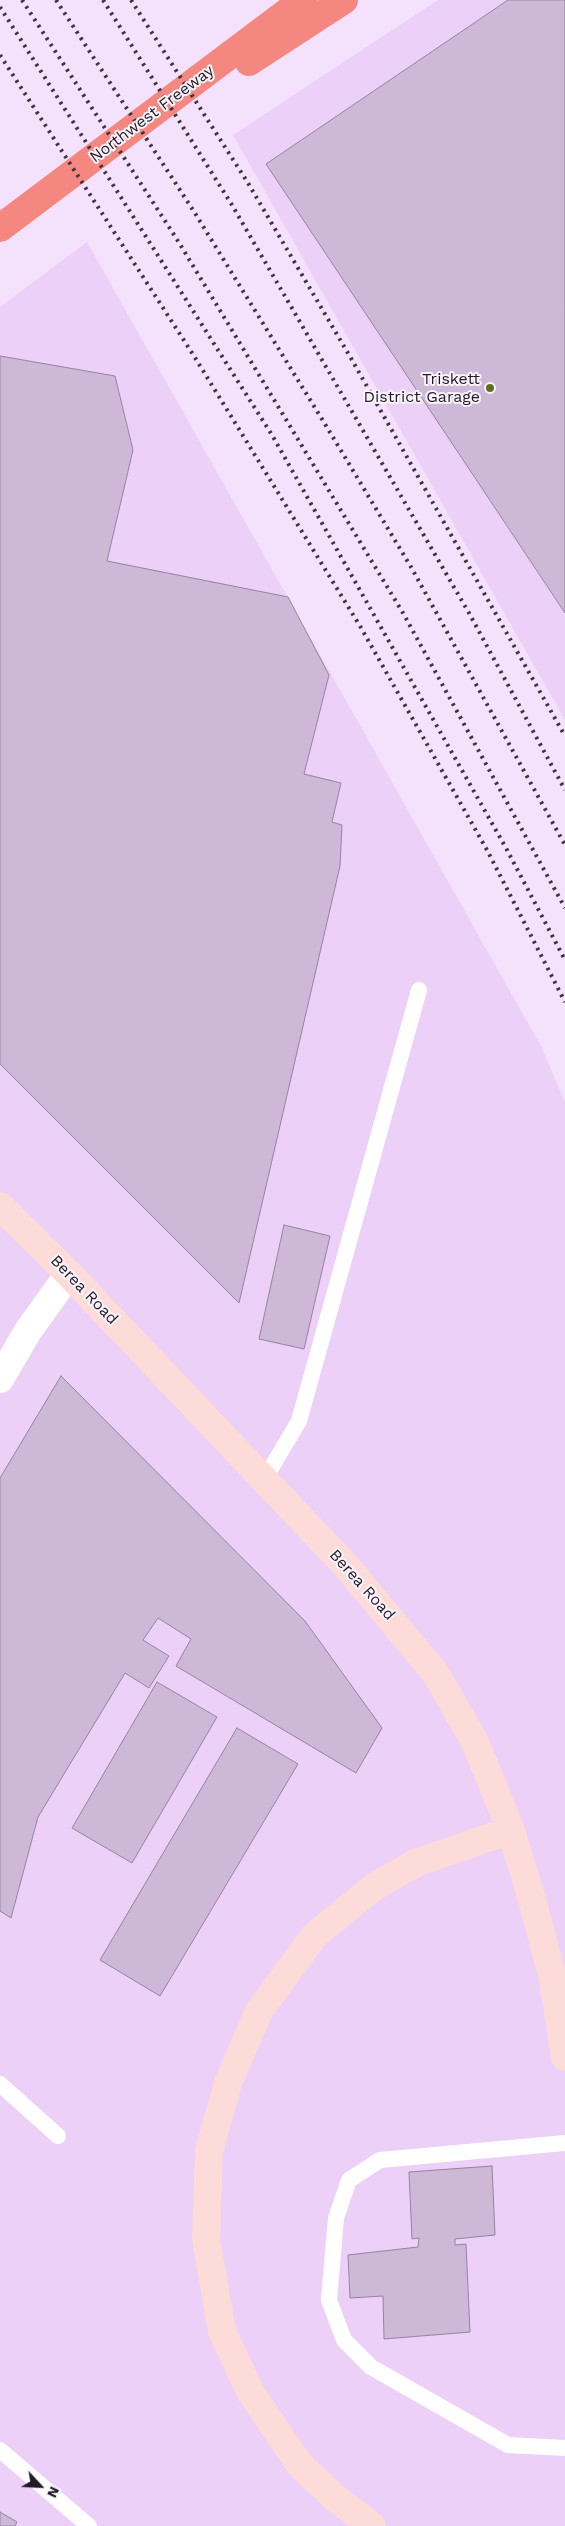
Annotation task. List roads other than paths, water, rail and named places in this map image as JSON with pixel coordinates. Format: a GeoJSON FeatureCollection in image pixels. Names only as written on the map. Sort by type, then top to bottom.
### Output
{"type":"FeatureCollection","features":[{"type":"Feature","properties":{"kind":"highway","name":"Northwest Freeway"},"geometry":{"type":"LineString","coordinates":[[0,228],[303,0]]}},
{"type":"Feature","properties":{"kind":"highway"},"geometry":{"type":"LineString","coordinates":[[43,196],[344,0]]}},
{"type":"Feature","properties":{"kind":"main road","name":"Berea Road"},"geometry":{"type":"LineString","coordinates":[[0,1206],[68,1274],[348,1568],[436,1674],[475,1742],[511,1830],[553,1979],[565,2057]]}},
{"type":"Feature","properties":{"kind":"main road"},"geometry":{"type":"LineString","coordinates":[[372,2526],[335,2498],[299,2464],[252,2393],[222,2331],[206,2238],[209,2151],[228,2083],[259,2011],[315,1935],[375,1886],[418,1862],[511,1830]]}},
{"type":"Feature","properties":{"kind":"street"},"geometry":{"type":"LineString","coordinates":[[0,1379],[28,1331],[68,1274]]}},
{"type":"Feature","properties":{"kind":"lane"},"geometry":{"type":"LineString","coordinates":[[264,1480],[299,1421],[419,990]]}},
{"type":"Feature","properties":{"kind":"lane"},"geometry":{"type":"LineString","coordinates":[[0,2084],[58,2136]]}},
{"type":"Feature","properties":{"kind":"lane"},"geometry":{"type":"LineString","coordinates":[[565,2143],[380,2160],[349,2180],[336,2218],[329,2300],[344,2340],[371,2367],[508,2445],[565,2448]]}},
{"type":"Feature","properties":{"kind":"lane"},"geometry":{"type":"LineString","coordinates":[[0,2450],[88,2526]]}},
{"type":"Feature","properties":{"kind":"railway"},"geometry":{"type":"LineString","coordinates":[[22,0],[178,241],[403,613],[565,908]]}},
{"type":"Feature","properties":{"kind":"railway"},"geometry":{"type":"LineString","coordinates":[[56,0],[193,210],[325,424],[411,567],[565,845]]}},
{"type":"Feature","properties":{"kind":"railway"},"geometry":{"type":"LineString","coordinates":[[103,0],[232,205],[469,613],[565,790]]}},
{"type":"Feature","properties":{"kind":"railway"},"geometry":{"type":"LineString","coordinates":[[131,0],[248,183],[352,360],[565,736]]}},
{"type":"Feature","properties":{"kind":"railway"},"geometry":{"type":"LineString","coordinates":[[0,7],[272,435],[506,848],[565,960]]}},
{"type":"Feature","properties":{"kind":"railway"},"geometry":{"type":"LineString","coordinates":[[0,55],[194,356],[360,626],[487,850],[565,1002]]}},
{"type":"Feature","properties":{"kind":"place","name":"Triskett District Garage"},"geometry":{"type":"Point","coordinates":[490,388]}}]}
